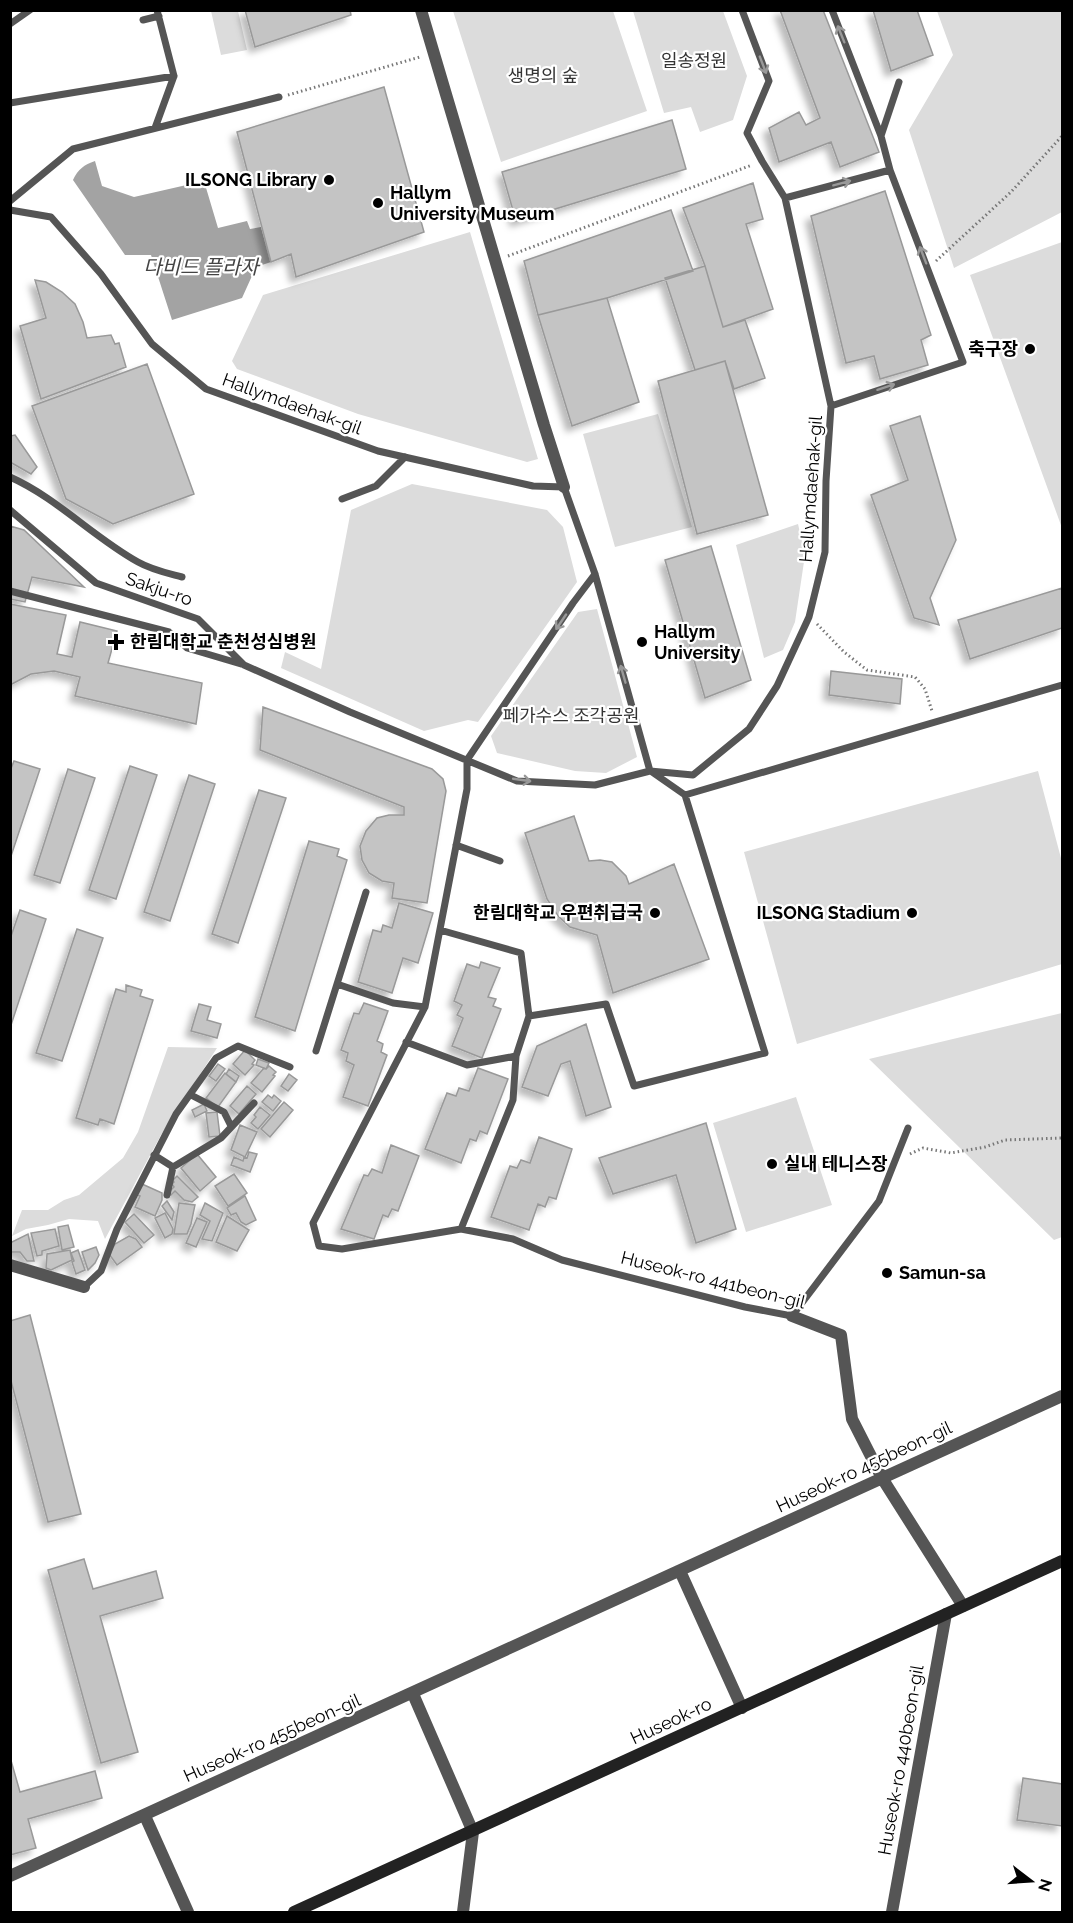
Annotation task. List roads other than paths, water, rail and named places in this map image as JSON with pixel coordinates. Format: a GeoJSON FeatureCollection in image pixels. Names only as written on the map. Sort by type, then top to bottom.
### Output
{"type":"FeatureCollection","features":[{"type":"Feature","properties":{"kind":"street"},"geometry":{"type":"LineString","coordinates":[[421,10],[564,487]]}},
{"type":"Feature","properties":{"kind":"street"},"geometry":{"type":"LineString","coordinates":[[10,1265],[84,1287]]}},
{"type":"Feature","properties":{"kind":"street","name":"Huseok-ro 441beon-gil"},"geometry":{"type":"LineString","coordinates":[[792,1316],[841,1335],[852,1419],[882,1478],[963,1606]]}},
{"type":"Feature","properties":{"kind":"street","name":"Huseok-ro 455beon-gil"},"geometry":{"type":"LineString","coordinates":[[10,1876],[1062,1396]]}},
{"type":"Feature","properties":{"kind":"street","name":"Huseok-ro"},"geometry":{"type":"LineString","coordinates":[[294,1912],[1062,1561]]}},
{"type":"Feature","properties":{"kind":"street"},"geometry":{"type":"LineString","coordinates":[[680,1571],[742,1708]]}},
{"type":"Feature","properties":{"kind":"street","name":"Huseok-ro 440beon-gil"},"geometry":{"type":"LineString","coordinates":[[892,1912],[946,1614]]}},
{"type":"Feature","properties":{"kind":"street"},"geometry":{"type":"LineString","coordinates":[[413,1694],[473,1832],[464,1912]]}},
{"type":"Feature","properties":{"kind":"street"},"geometry":{"type":"LineString","coordinates":[[145,1816],[188,1912]]}},
{"type":"Feature","properties":{"kind":"lane"},"geometry":{"type":"LineString","coordinates":[[10,24],[30,10]]}},
{"type":"Feature","properties":{"kind":"lane","name":"Hallymdaehak-gil"},"geometry":{"type":"LineString","coordinates":[[467,760],[517,781],[595,785],[650,771],[693,775],[750,729],[777,686],[809,616],[825,552],[826,481],[831,406],[785,198],[747,133],[769,81],[742,10]]}},
{"type":"Feature","properties":{"kind":"lane"},"geometry":{"type":"LineString","coordinates":[[831,10],[881,136],[890,170],[963,362],[831,406]]}},
{"type":"Feature","properties":{"kind":"lane"},"geometry":{"type":"LineString","coordinates":[[142,20],[158,13],[174,76],[155,128]]}},
{"type":"Feature","properties":{"kind":"lane"},"geometry":{"type":"LineString","coordinates":[[10,104],[174,76]]}},
{"type":"Feature","properties":{"kind":"lane"},"geometry":{"type":"LineString","coordinates":[[881,136],[899,82]]}},
{"type":"Feature","properties":{"kind":"lane"},"geometry":{"type":"LineString","coordinates":[[10,201],[73,149],[279,97]]}},
{"type":"Feature","properties":{"kind":"lane"},"geometry":{"type":"LineString","coordinates":[[785,198],[890,170]]}},
{"type":"Feature","properties":{"kind":"lane","name":"Hallymdaehak-gil"},"geometry":{"type":"LineString","coordinates":[[10,210],[51,218],[102,274],[152,344],[206,389],[378,451],[533,486],[564,487]]}},
{"type":"Feature","properties":{"kind":"lane"},"geometry":{"type":"LineString","coordinates":[[342,499],[376,486],[405,457]]}},
{"type":"Feature","properties":{"kind":"lane"},"geometry":{"type":"LineString","coordinates":[[10,477],[32,486],[96,535],[138,562],[182,577]]}},
{"type":"Feature","properties":{"kind":"lane"},"geometry":{"type":"LineString","coordinates":[[529,1016],[606,1004],[634,1086],[765,1053],[685,795],[650,771],[595,574],[564,487]]}},
{"type":"Feature","properties":{"kind":"lane","name":"Sakju-ro"},"geometry":{"type":"LineString","coordinates":[[10,510],[96,583],[198,619],[244,665],[467,760]]}},
{"type":"Feature","properties":{"kind":"lane"},"geometry":{"type":"LineString","coordinates":[[440,930],[521,953],[529,1016],[516,1056],[513,1100],[461,1229],[342,1249],[319,1246],[313,1223],[425,1007],[466,789],[467,760],[595,574]]}},
{"type":"Feature","properties":{"kind":"lane"},"geometry":{"type":"LineString","coordinates":[[10,591],[169,632],[187,648],[244,665]]}},
{"type":"Feature","properties":{"kind":"lane"},"geometry":{"type":"LineString","coordinates":[[685,795],[1062,685]]}},
{"type":"Feature","properties":{"kind":"lane"},"geometry":{"type":"LineString","coordinates":[[456,845],[500,861]]}},
{"type":"Feature","properties":{"kind":"lane"},"geometry":{"type":"LineString","coordinates":[[316,1051],[366,892]]}},
{"type":"Feature","properties":{"kind":"lane"},"geometry":{"type":"LineString","coordinates":[[337,984],[393,1003],[425,1007]]}},
{"type":"Feature","properties":{"kind":"lane"},"geometry":{"type":"LineString","coordinates":[[406,1042],[467,1065],[516,1056]]}},
{"type":"Feature","properties":{"kind":"lane"},"geometry":{"type":"LineString","coordinates":[[84,1287],[101,1271],[117,1228],[176,1114],[216,1058],[237,1046],[290,1067]]}},
{"type":"Feature","properties":{"kind":"lane"},"geometry":{"type":"LineString","coordinates":[[191,1095],[224,1112],[231,1126]]}},
{"type":"Feature","properties":{"kind":"lane"},"geometry":{"type":"LineString","coordinates":[[166,1195],[172,1167],[221,1138],[254,1103]]}},
{"type":"Feature","properties":{"kind":"lane"},"geometry":{"type":"LineString","coordinates":[[792,1316],[879,1201],[908,1128]]}},
{"type":"Feature","properties":{"kind":"lane"},"geometry":{"type":"LineString","coordinates":[[154,1155],[172,1167]]}},
{"type":"Feature","properties":{"kind":"lane","name":"Huseok-ro 441beon-gil"},"geometry":{"type":"LineString","coordinates":[[461,1229],[513,1239],[562,1260],[745,1307],[792,1316]]}},
{"type":"Feature","properties":{"kind":"water","name":"다비드 플라자"},"geometry":{"type":"Polygon","coordinates":[[[95,161],[102,186],[134,197],[204,181],[218,228],[247,221],[250,229],[261,227],[271,262],[256,267],[242,298],[172,320],[151,255],[125,255],[73,180],[82,168],[95,161]]]}},
{"type":"Feature","properties":{"kind":"place","name":"ILSONG Library"},"geometry":{"type":"Point","coordinates":[329,180]}},
{"type":"Feature","properties":{"kind":"place","name":"Hallym University Museum"},"geometry":{"type":"Point","coordinates":[378,203]}},
{"type":"Feature","properties":{"kind":"place","name":"축구장"},"geometry":{"type":"Point","coordinates":[1030,349]}},
{"type":"Feature","properties":{"kind":"place","name":"한림대학교 춘천성심병원"},"geometry":{"type":"Point","coordinates":[116,642]}},
{"type":"Feature","properties":{"kind":"place","name":"Hallym University"},"geometry":{"type":"Point","coordinates":[642,642]}},
{"type":"Feature","properties":{"kind":"place","name":"한림대학교 우편취급국"},"geometry":{"type":"Point","coordinates":[655,913]}},
{"type":"Feature","properties":{"kind":"place","name":"ILSONG Stadium"},"geometry":{"type":"Point","coordinates":[912,913]}},
{"type":"Feature","properties":{"kind":"place","name":"실내 테니스장"},"geometry":{"type":"Point","coordinates":[772,1164]}},
{"type":"Feature","properties":{"kind":"place","name":"Samun-sa"},"geometry":{"type":"Point","coordinates":[887,1273]}},
{"type":"Feature","properties":{"kind":"park label","name":"일송정원"},"geometry":{"type":"Point","coordinates":[694,61]}},
{"type":"Feature","properties":{"kind":"park label","name":"생명의 숲"},"geometry":{"type":"Point","coordinates":[543,76]}},
{"type":"Feature","properties":{"kind":"park label","name":"페가수스 조각공원"},"geometry":{"type":"Point","coordinates":[571,716]}}]}
